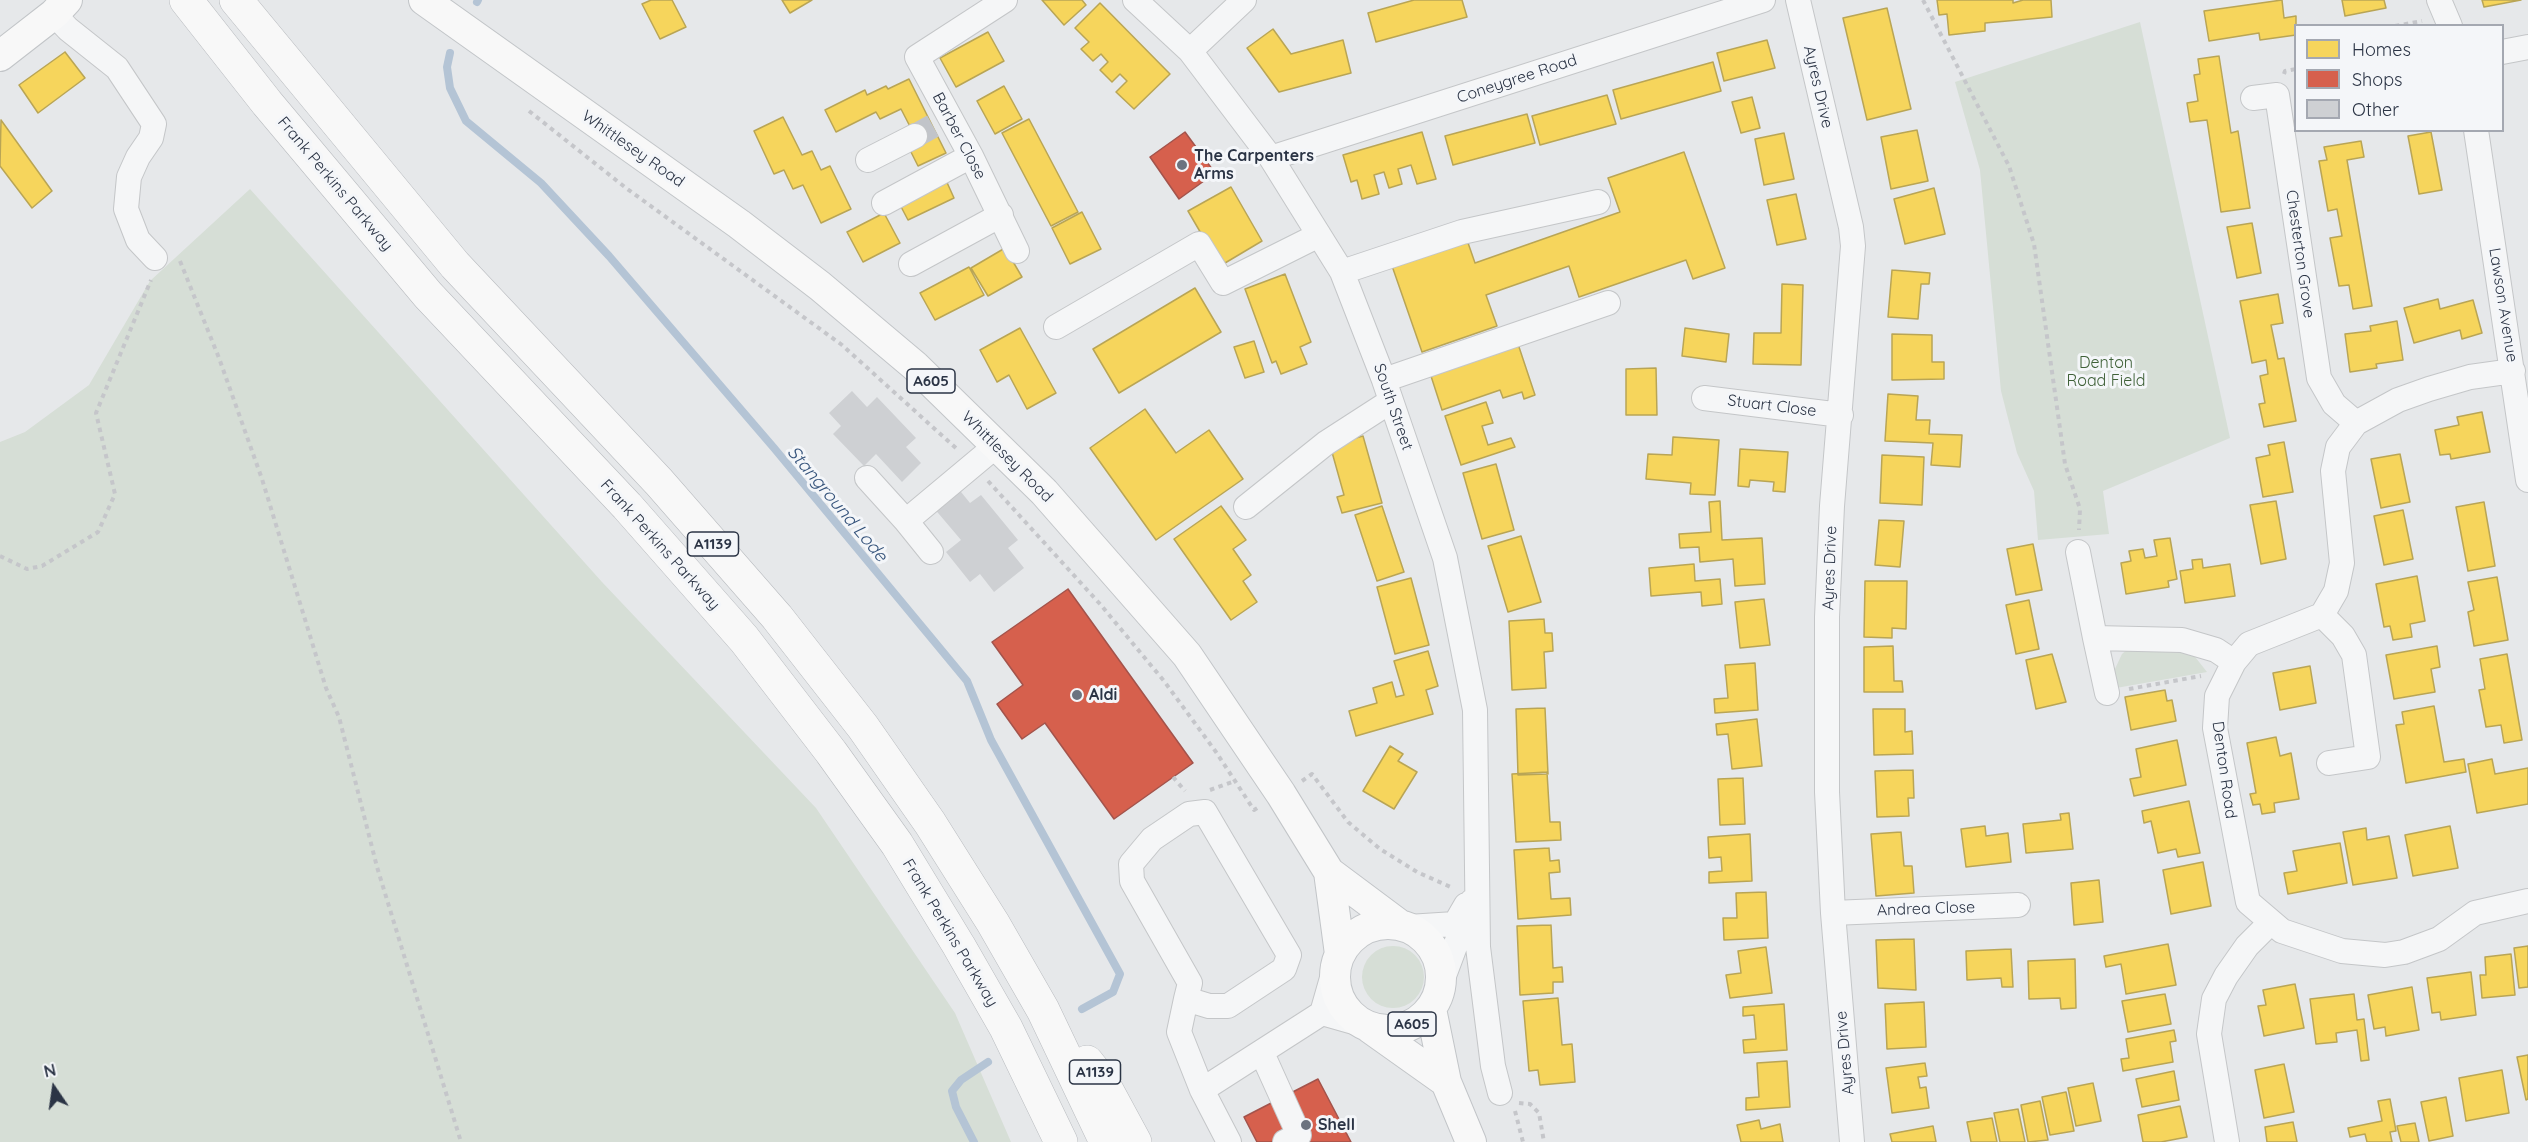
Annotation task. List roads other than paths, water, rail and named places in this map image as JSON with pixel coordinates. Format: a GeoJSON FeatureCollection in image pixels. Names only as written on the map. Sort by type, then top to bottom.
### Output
{"type":"FeatureCollection","features":[{"type":"Feature","properties":{"kind":"highway","name":"Frank Perkins Parkway"},"geometry":{"type":"LineString","coordinates":[[186,0],[207,29],[428,295],[627,506],[744,639],[831,752],[897,844],[959,946],[1006,1028],[1061,1142]]}},
{"type":"Feature","properties":{"kind":"highway","name":"A1139"},"geometry":{"type":"LineString","coordinates":[[238,2],[455,265],[659,482],[777,617],[863,727],[930,823],[1043,1010],[1106,1142]]}},
{"type":"Feature","properties":{"kind":"highway","name":"A1139"},"geometry":{"type":"LineString","coordinates":[[1043,1010],[1102,1081],[1135,1142]]}},
{"type":"Feature","properties":{"kind":"main road","name":"Whittlesey Road"},"geometry":{"type":"LineString","coordinates":[[424,0],[739,224],[820,286],[915,366],[1044,492],[1186,655],[1281,794],[1329,872],[1404,926]]}},
{"type":"Feature","properties":{"kind":"main road"},"geometry":{"type":"LineString","coordinates":[[0,56],[61,7]]}},
{"type":"Feature","properties":{"kind":"main road","name":"Whittlesey Road"},"geometry":{"type":"LineString","coordinates":[[1329,872],[1338,959]]}},
{"type":"Feature","properties":{"kind":"main road"},"geometry":{"type":"LineString","coordinates":[[1338,959],[1350,940],[1365,929],[1382,924],[1404,926]]}},
{"type":"Feature","properties":{"kind":"main road","name":"A605"},"geometry":{"type":"LineString","coordinates":[[1367,1026],[1387,1030],[1404,1029],[1419,1021],[1431,1009],[1438,996],[1442,981],[1440,964],[1434,949],[1423,936],[1404,926]]}},
{"type":"Feature","properties":{"kind":"main road","name":"A605"},"geometry":{"type":"LineString","coordinates":[[1338,959],[1335,982],[1340,999],[1350,1014],[1446,1082]]}},
{"type":"Feature","properties":{"kind":"main road","name":"A605"},"geometry":{"type":"LineString","coordinates":[[1431,1009],[1446,1082],[1471,1142]]}},
{"type":"Feature","properties":{"kind":"street","name":"Barber Close"},"geometry":{"type":"LineString","coordinates":[[1005,0],[917,57],[932,127],[971,156],[1017,251]]}},
{"type":"Feature","properties":{"kind":"street","name":"South Street"},"geometry":{"type":"LineString","coordinates":[[1135,0],[1190,51],[1271,158],[1342,272],[1388,390],[1445,558],[1475,710],[1478,884],[1442,981]]}},
{"type":"Feature","properties":{"kind":"street"},"geometry":{"type":"LineString","coordinates":[[1190,51],[1244,0]]}},
{"type":"Feature","properties":{"kind":"street","name":"Coneygree Road"},"geometry":{"type":"LineString","coordinates":[[1271,158],[1763,0]]}},
{"type":"Feature","properties":{"kind":"street","name":"Ayres Drive"},"geometry":{"type":"LineString","coordinates":[[1798,0],[1851,227],[1853,265],[1832,506],[1827,617],[1827,792],[1833,913],[1852,1142]]}},
{"type":"Feature","properties":{"kind":"street"},"geometry":{"type":"LineString","coordinates":[[2439,0],[2449,24]]}},
{"type":"Feature","properties":{"kind":"street"},"geometry":{"type":"LineString","coordinates":[[61,7],[68,29],[117,68],[154,124],[151,138],[138,157],[129,177],[126,209],[138,240],[155,258]]}},
{"type":"Feature","properties":{"kind":"street"},"geometry":{"type":"LineString","coordinates":[[2504,52],[2528,47]]}},
{"type":"Feature","properties":{"kind":"street","name":"Chesterton Grove"},"geometry":{"type":"LineString","coordinates":[[2253,98],[2277,95],[2319,378],[2334,404],[2356,423]]}},
{"type":"Feature","properties":{"kind":"street"},"geometry":{"type":"LineString","coordinates":[[868,160],[932,127]]}},
{"type":"Feature","properties":{"kind":"street","name":"Lawson Avenue"},"geometry":{"type":"LineString","coordinates":[[2476,132],[2528,480]]}},
{"type":"Feature","properties":{"kind":"street"},"geometry":{"type":"LineString","coordinates":[[884,203],[971,156]]}},
{"type":"Feature","properties":{"kind":"street"},"geometry":{"type":"LineString","coordinates":[[1342,272],[1462,232],[1598,202]]}},
{"type":"Feature","properties":{"kind":"street"},"geometry":{"type":"LineString","coordinates":[[911,264],[1000,215]]}},
{"type":"Feature","properties":{"kind":"street"},"geometry":{"type":"LineString","coordinates":[[1056,327],[1199,244],[1223,284],[1319,235]]}},
{"type":"Feature","properties":{"kind":"street"},"geometry":{"type":"LineString","coordinates":[[1246,507],[1388,390],[1608,303]]}},
{"type":"Feature","properties":{"kind":"street"},"geometry":{"type":"LineString","coordinates":[[2329,763],[2368,758],[2354,655],[2343,636],[2322,615],[2336,591],[2342,563],[2333,471],[2338,447],[2356,423],[2398,400],[2470,376],[2513,371]]}},
{"type":"Feature","properties":{"kind":"street","name":"Stuart Close"},"geometry":{"type":"LineString","coordinates":[[1704,398],[1841,415]]}},
{"type":"Feature","properties":{"kind":"street"},"geometry":{"type":"LineString","coordinates":[[906,521],[997,445]]}},
{"type":"Feature","properties":{"kind":"street"},"geometry":{"type":"LineString","coordinates":[[867,478],[931,552]]}},
{"type":"Feature","properties":{"kind":"street"},"geometry":{"type":"LineString","coordinates":[[2078,552],[2107,693]]}},
{"type":"Feature","properties":{"kind":"street","name":"Denton Road"},"geometry":{"type":"LineString","coordinates":[[2322,615],[2249,644],[2229,670],[2217,696],[2215,728],[2248,902],[2270,923],[2295,937],[2342,951],[2385,955],[2404,952],[2431,942],[2475,913],[2528,901]]}},
{"type":"Feature","properties":{"kind":"street"},"geometry":{"type":"LineString","coordinates":[[2096,638],[2182,640],[2216,650],[2229,670]]}},
{"type":"Feature","properties":{"kind":"street"},"geometry":{"type":"LineString","coordinates":[[1186,999],[1209,1006],[1227,1005],[1284,969],[1289,955],[1205,812],[1188,814],[1152,839],[1131,864],[1132,881],[1190,983],[1186,999],[1179,1032],[1202,1090],[1229,1142]]}},
{"type":"Feature","properties":{"kind":"street"},"geometry":{"type":"LineString","coordinates":[[1404,926],[1455,924],[1478,884]]}},
{"type":"Feature","properties":{"kind":"street"},"geometry":{"type":"LineString","coordinates":[[1478,884],[1478,947],[1485,1066],[1506,1098]]}},
{"type":"Feature","properties":{"kind":"street","name":"Andrea Close"},"geometry":{"type":"LineString","coordinates":[[1833,913],[2018,905]]}},
{"type":"Feature","properties":{"kind":"street"},"geometry":{"type":"LineString","coordinates":[[2227,1142],[2209,1034],[2214,999],[2226,976],[2247,946],[2270,923]]}},
{"type":"Feature","properties":{"kind":"street"},"geometry":{"type":"LineString","coordinates":[[1202,1090],[1322,1013],[1338,959]]}},
{"type":"Feature","properties":{"kind":"street"},"geometry":{"type":"LineString","coordinates":[[1322,1013],[1367,1026]]}},
{"type":"Feature","properties":{"kind":"street"},"geometry":{"type":"LineString","coordinates":[[1262,1053],[1299,1135],[1286,1142]]}},
{"type":"Feature","properties":{"kind":"waterway","name":"Stanground Lode"},"geometry":{"type":"LineString","coordinates":[[450,53],[447,67],[450,88],[466,121],[541,183],[609,256],[774,448],[967,681],[991,740],[1120,974],[1113,992],[1082,1009]]}},
{"type":"Feature","properties":{"kind":"waterway","name":"Stanground Lode"},"geometry":{"type":"LineString","coordinates":[[974,1142],[956,1107],[952,1091],[961,1080],[988,1062]]}},
{"type":"Feature","properties":{"kind":"tunnel"},"geometry":{"type":"LineString","coordinates":[[915,136],[933,126]]}},
{"type":"Feature","properties":{"kind":"place","name":"The Carpenters Arms"},"geometry":{"type":"Point","coordinates":[1182,165]}},
{"type":"Feature","properties":{"kind":"place","name":"Aldi"},"geometry":{"type":"Point","coordinates":[1077,695]}},
{"type":"Feature","properties":{"kind":"place","name":"Shell"},"geometry":{"type":"Point","coordinates":[1306,1125]}},
{"type":"Feature","properties":{"kind":"park label","name":"Denton Road Field"},"geometry":{"type":"Point","coordinates":[2106,372]}}]}
